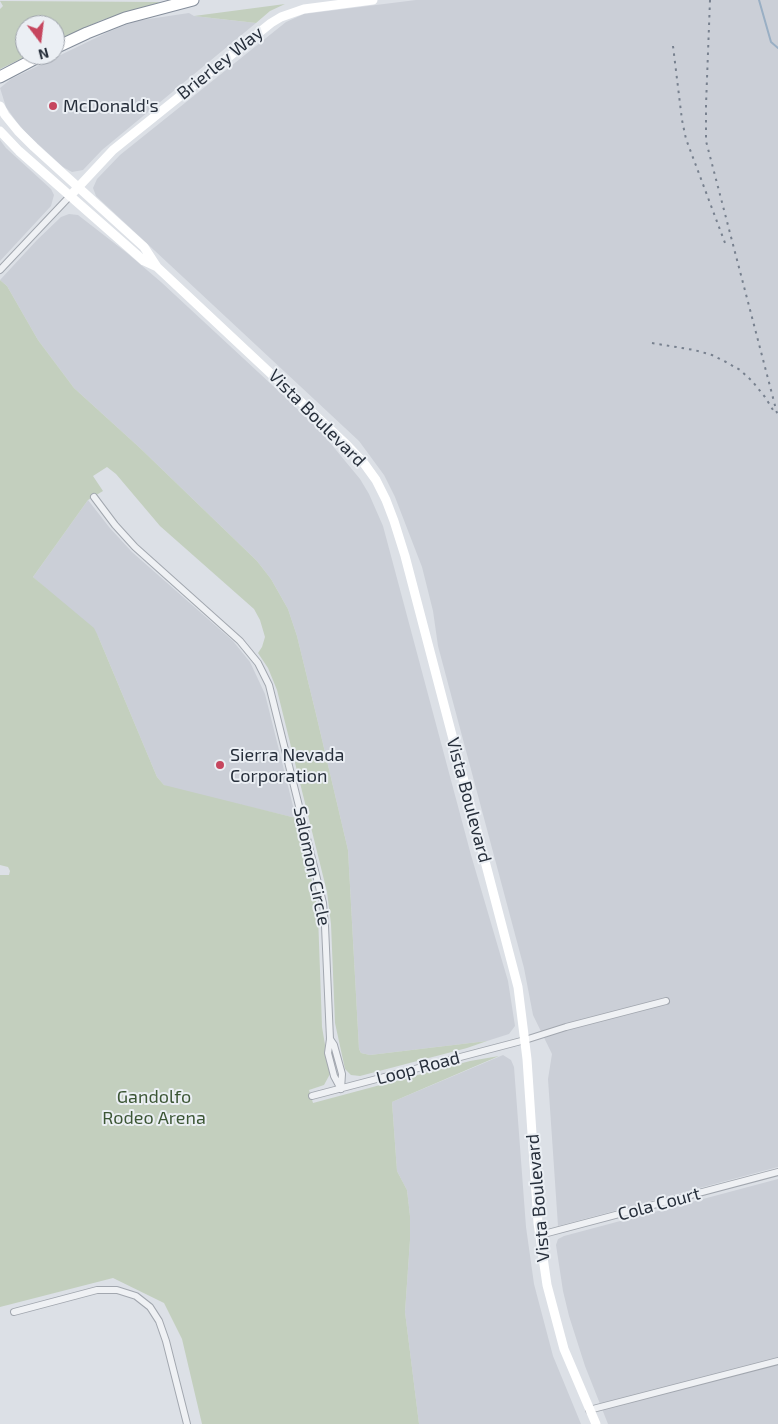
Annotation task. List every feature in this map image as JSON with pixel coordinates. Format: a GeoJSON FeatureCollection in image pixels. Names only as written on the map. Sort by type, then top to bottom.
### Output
{"type":"FeatureCollection","features":[{"type":"Feature","properties":{"kind":"highway"},"geometry":{"type":"LineString","coordinates":[[65,43],[124,18],[193,0]]}},
{"type":"Feature","properties":{"kind":"highway"},"geometry":{"type":"LineString","coordinates":[[0,77],[23,65]]}},
{"type":"Feature","properties":{"kind":"main road","name":"Brierley Way"},"geometry":{"type":"LineString","coordinates":[[70,196],[113,150],[271,22],[292,12],[304,9],[373,0]]}},
{"type":"Feature","properties":{"kind":"main road","name":"Vista Boulevard"},"geometry":{"type":"LineString","coordinates":[[0,106],[18,130],[144,247],[157,267],[347,445],[372,474],[386,500],[405,556],[518,987],[525,1040],[540,1236],[547,1285],[566,1355],[596,1424]]}},
{"type":"Feature","properties":{"kind":"main road","name":"Vista Boulevard"},"geometry":{"type":"LineString","coordinates":[[0,131],[19,151],[144,261],[157,267]]}},
{"type":"Feature","properties":{"kind":"street"},"geometry":{"type":"LineString","coordinates":[[0,270],[70,196]]}},
{"type":"Feature","properties":{"kind":"street","name":"Salomon Circle"},"geometry":{"type":"LineString","coordinates":[[94,497],[135,548],[240,641],[258,663],[269,685],[323,903],[330,1039],[328,1053],[334,1076],[341,1089]]}},
{"type":"Feature","properties":{"kind":"street","name":"Loop Road"},"geometry":{"type":"LineString","coordinates":[[312,1096],[525,1040],[566,1026],[666,1001]]}},
{"type":"Feature","properties":{"kind":"street","name":"Cola Court"},"geometry":{"type":"LineString","coordinates":[[540,1236],[778,1172]]}},
{"type":"Feature","properties":{"kind":"street"},"geometry":{"type":"LineString","coordinates":[[14,1312],[97,1290],[117,1290],[136,1296],[150,1307],[160,1321],[187,1424]]}},
{"type":"Feature","properties":{"kind":"street"},"geometry":{"type":"LineString","coordinates":[[589,1410],[778,1361]]}},
{"type":"Feature","properties":{"kind":"shaded area"},"geometry":{"type":"Polygon","coordinates":[[[416,0],[778,0],[778,1167],[558,1226],[548,1079],[552,1054],[533,1015],[524,968],[438,646],[433,611],[422,567],[395,497],[384,475],[359,441],[96,196],[93,188],[97,179],[120,155],[286,22],[304,14],[416,0]]]}},
{"type":"Feature","properties":{"kind":"shaded area"},"geometry":{"type":"Polygon","coordinates":[[[189,13],[194,16],[256,23],[102,150],[83,170],[72,172],[63,167],[26,133],[6,107],[0,88],[11,79],[40,65],[65,65],[65,53],[135,21],[189,13]]]}},
{"type":"Feature","properties":{"kind":"shaded area"},"geometry":{"type":"Polygon","coordinates":[[[0,140],[6,148],[51,189],[54,195],[51,206],[0,261],[0,140]]]}},
{"type":"Feature","properties":{"kind":"shaded area"},"geometry":{"type":"Polygon","coordinates":[[[69,214],[78,215],[127,253],[285,397],[322,433],[360,479],[369,494],[383,526],[471,855],[508,981],[515,1026],[509,1034],[487,1041],[370,1055],[361,1053],[359,1049],[348,850],[297,636],[288,609],[271,579],[257,561],[140,448],[74,388],[38,340],[7,286],[0,280],[61,217],[69,214]]]}},
{"type":"Feature","properties":{"kind":"shaded area"},"geometry":{"type":"Polygon","coordinates":[[[88,500],[132,552],[233,641],[250,662],[265,694],[296,818],[170,788],[164,785],[157,777],[98,636],[33,577],[88,500]]]}},
{"type":"Feature","properties":{"kind":"shaded area"},"geometry":{"type":"Polygon","coordinates":[[[503,1055],[511,1060],[514,1067],[526,1227],[534,1284],[553,1356],[581,1424],[419,1424],[405,1312],[410,1216],[407,1190],[397,1171],[392,1102],[503,1055]]]}},
{"type":"Feature","properties":{"kind":"shaded area"},"geometry":{"type":"Polygon","coordinates":[[[778,1179],[778,1424],[608,1424],[585,1366],[569,1316],[556,1245],[558,1239],[778,1179]]]}},
{"type":"Feature","properties":{"kind":"green space"},"geometry":{"type":"Polygon","coordinates":[[[0,1],[161,2],[102,20],[65,37],[65,15],[15,15],[15,62],[0,69],[0,9],[3,6],[0,1]]]}},
{"type":"Feature","properties":{"kind":"green space"},"geometry":{"type":"Polygon","coordinates":[[[285,4],[270,11],[256,23],[194,16],[285,4]]]}},
{"type":"Feature","properties":{"kind":"green space","name":"Gandolfo Rodeo Arena"},"geometry":{"type":"Polygon","coordinates":[[[0,280],[7,286],[38,340],[74,388],[140,448],[257,561],[271,579],[288,609],[297,636],[348,850],[359,1049],[361,1053],[370,1055],[487,1041],[360,1076],[351,1075],[345,1069],[335,1023],[331,924],[327,892],[277,690],[268,668],[258,653],[265,637],[260,620],[254,609],[160,526],[116,474],[107,467],[93,476],[103,491],[88,500],[33,577],[94,628],[157,777],[164,785],[296,818],[314,889],[318,915],[322,1027],[330,1074],[324,1085],[309,1090],[313,1103],[470,1061],[499,1056],[392,1102],[397,1171],[407,1190],[410,1216],[405,1312],[419,1424],[202,1424],[182,1339],[164,1303],[113,1278],[0,1307],[0,875],[9,875],[10,871],[8,867],[0,865],[0,280]]]}},
{"type":"Feature","properties":{"kind":"waterway"},"geometry":{"type":"LineString","coordinates":[[759,0],[771,42],[778,48]]}},
{"type":"Feature","properties":{"kind":"railway"},"geometry":{"type":"LineString","coordinates":[[710,0],[706,141],[778,417]]}},
{"type":"Feature","properties":{"kind":"railway"},"geometry":{"type":"LineString","coordinates":[[673,46],[686,139],[725,243]]}},
{"type":"Feature","properties":{"kind":"railway"},"geometry":{"type":"LineString","coordinates":[[652,343],[694,350],[712,355],[726,362],[740,370],[752,381],[773,410]]}},
{"type":"Feature","properties":{"kind":"place","name":"McDonald's"},"geometry":{"type":"Point","coordinates":[53,106]}},
{"type":"Feature","properties":{"kind":"place","name":"Sierra Nevada Corporation"},"geometry":{"type":"Point","coordinates":[220,765]}}]}
